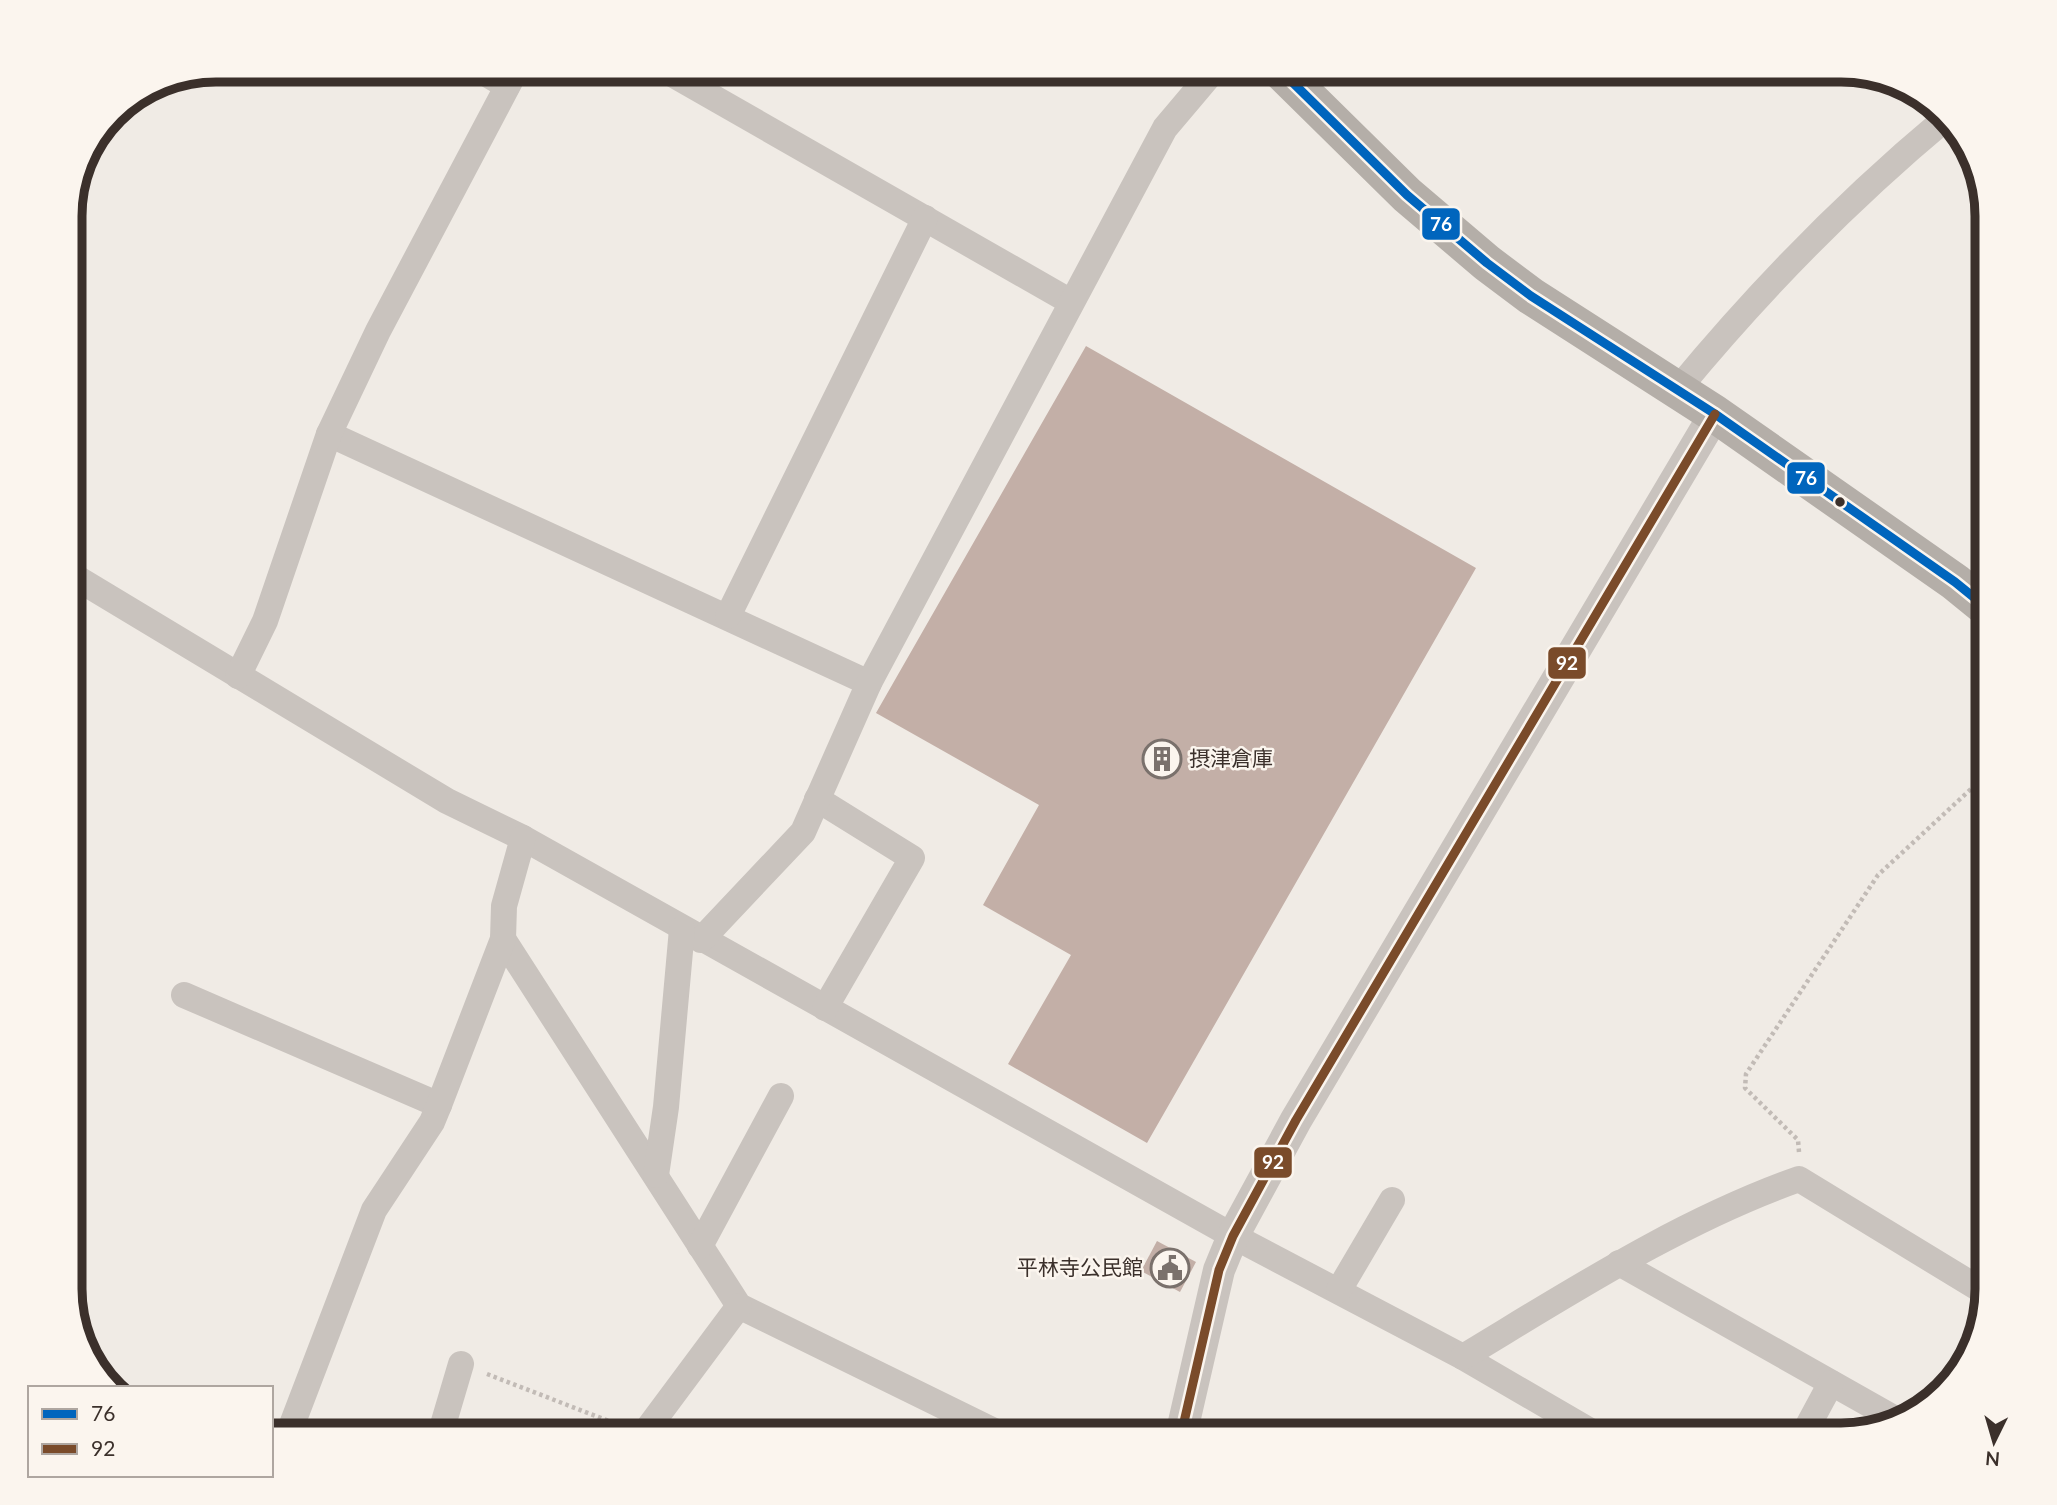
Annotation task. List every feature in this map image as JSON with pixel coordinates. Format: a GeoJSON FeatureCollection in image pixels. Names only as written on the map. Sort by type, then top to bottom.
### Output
{"type":"FeatureCollection","features":[{"type":"Feature","properties":{"kind":"highway"},"geometry":{"type":"LineString","coordinates":[[1292,82],[1407,195],[1487,263],[1531,296],[1716,414],[1975,598]]}},
{"type":"Feature","properties":{"kind":"street"},"geometry":{"type":"LineString","coordinates":[[237,676],[265,621],[329,434],[378,331],[510,82]]}},
{"type":"Feature","properties":{"kind":"street"},"geometry":{"type":"LineString","coordinates":[[687,82],[1071,302]]}},
{"type":"Feature","properties":{"kind":"street"},"geometry":{"type":"LineString","coordinates":[[656,1175],[691,934],[803,832],[869,683],[1071,302],[1165,128],[1204,82]]}},
{"type":"Feature","properties":{"kind":"street"},"geometry":{"type":"LineString","coordinates":[[1678,388],[1723,333],[1895,160],[1938,125]]}},
{"type":"Feature","properties":{"kind":"street"},"geometry":{"type":"LineString","coordinates":[[728,616],[925,218]]}},
{"type":"Feature","properties":{"kind":"street"},"geometry":{"type":"LineString","coordinates":[[1184,1423],[1219,1270],[1233,1236],[1296,1121],[1716,414]]}},
{"type":"Feature","properties":{"kind":"street"},"geometry":{"type":"LineString","coordinates":[[329,434],[869,683]]}},
{"type":"Feature","properties":{"kind":"street"},"geometry":{"type":"LineString","coordinates":[[83,582],[447,801],[523,838],[1233,1236],[1463,1357],[1576,1423]]}},
{"type":"Feature","properties":{"kind":"street"},"geometry":{"type":"LineString","coordinates":[[817,799],[912,858],[825,1008]]}},
{"type":"Feature","properties":{"kind":"street"},"geometry":{"type":"LineString","coordinates":[[293,1423],[374,1210],[432,1122],[439,1105],[503,939],[503,906],[523,838]]}},
{"type":"Feature","properties":{"kind":"street"},"geometry":{"type":"LineString","coordinates":[[503,939],[739,1306],[978,1423]]}},
{"type":"Feature","properties":{"kind":"street"},"geometry":{"type":"LineString","coordinates":[[184,995],[439,1105]]}},
{"type":"Feature","properties":{"kind":"street"},"geometry":{"type":"LineString","coordinates":[[700,1245],[781,1096]]}},
{"type":"Feature","properties":{"kind":"street"},"geometry":{"type":"LineString","coordinates":[[1463,1357],[1619,1263],[1756,1194],[1799,1179],[1975,1286]]}},
{"type":"Feature","properties":{"kind":"street"},"geometry":{"type":"LineString","coordinates":[[1339,1290],[1392,1200]]}},
{"type":"Feature","properties":{"kind":"street"},"geometry":{"type":"LineString","coordinates":[[1619,1263],[1887,1415]]}},
{"type":"Feature","properties":{"kind":"street"},"geometry":{"type":"LineString","coordinates":[[652,1423],[739,1306]]}},
{"type":"Feature","properties":{"kind":"street"},"geometry":{"type":"LineString","coordinates":[[444,1423],[461,1364]]}},
{"type":"Feature","properties":{"kind":"street"},"geometry":{"type":"LineString","coordinates":[[1809,1423],[1831,1383]]}},
{"type":"Feature","properties":{"kind":"path"},"geometry":{"type":"LineString","coordinates":[[1799,1179],[1798,1140],[1745,1088],[1746,1074],[1878,875],[1975,784]]}},
{"type":"Feature","properties":{"kind":"path"},"geometry":{"type":"LineString","coordinates":[[461,1364],[612,1423]]}},
{"type":"Feature","properties":{"kind":"building","name":"摂津倉庫"},"geometry":{"type":"Polygon","coordinates":[[[1086,346],[1476,568],[1147,1143],[1008,1064],[1071,955],[983,905],[1039,805],[876,713],[1086,346]]]}},
{"type":"Feature","properties":{"kind":"building"},"geometry":{"type":"Polygon","coordinates":[[[1157,1241],[1196,1262],[1180,1292],[1141,1271],[1157,1241]]]}},
{"type":"Feature","properties":{"kind":"transit line","name":"76"},"geometry":{"type":"LineString","coordinates":[[1292,82],[1407,195],[1487,263],[1531,296],[1715,414],[1975,598]]}},
{"type":"Feature","properties":{"kind":"transit line","name":"92"},"geometry":{"type":"LineString","coordinates":[[1184,1423],[1219,1270],[1233,1236],[1296,1120],[1715,414]]}},
{"type":"Feature","properties":{"kind":"place","name":"摂津倉庫"},"geometry":{"type":"Point","coordinates":[1162,759]}},
{"type":"Feature","properties":{"kind":"place","name":"平林寺公民館"},"geometry":{"type":"Point","coordinates":[1170,1268]}}]}
